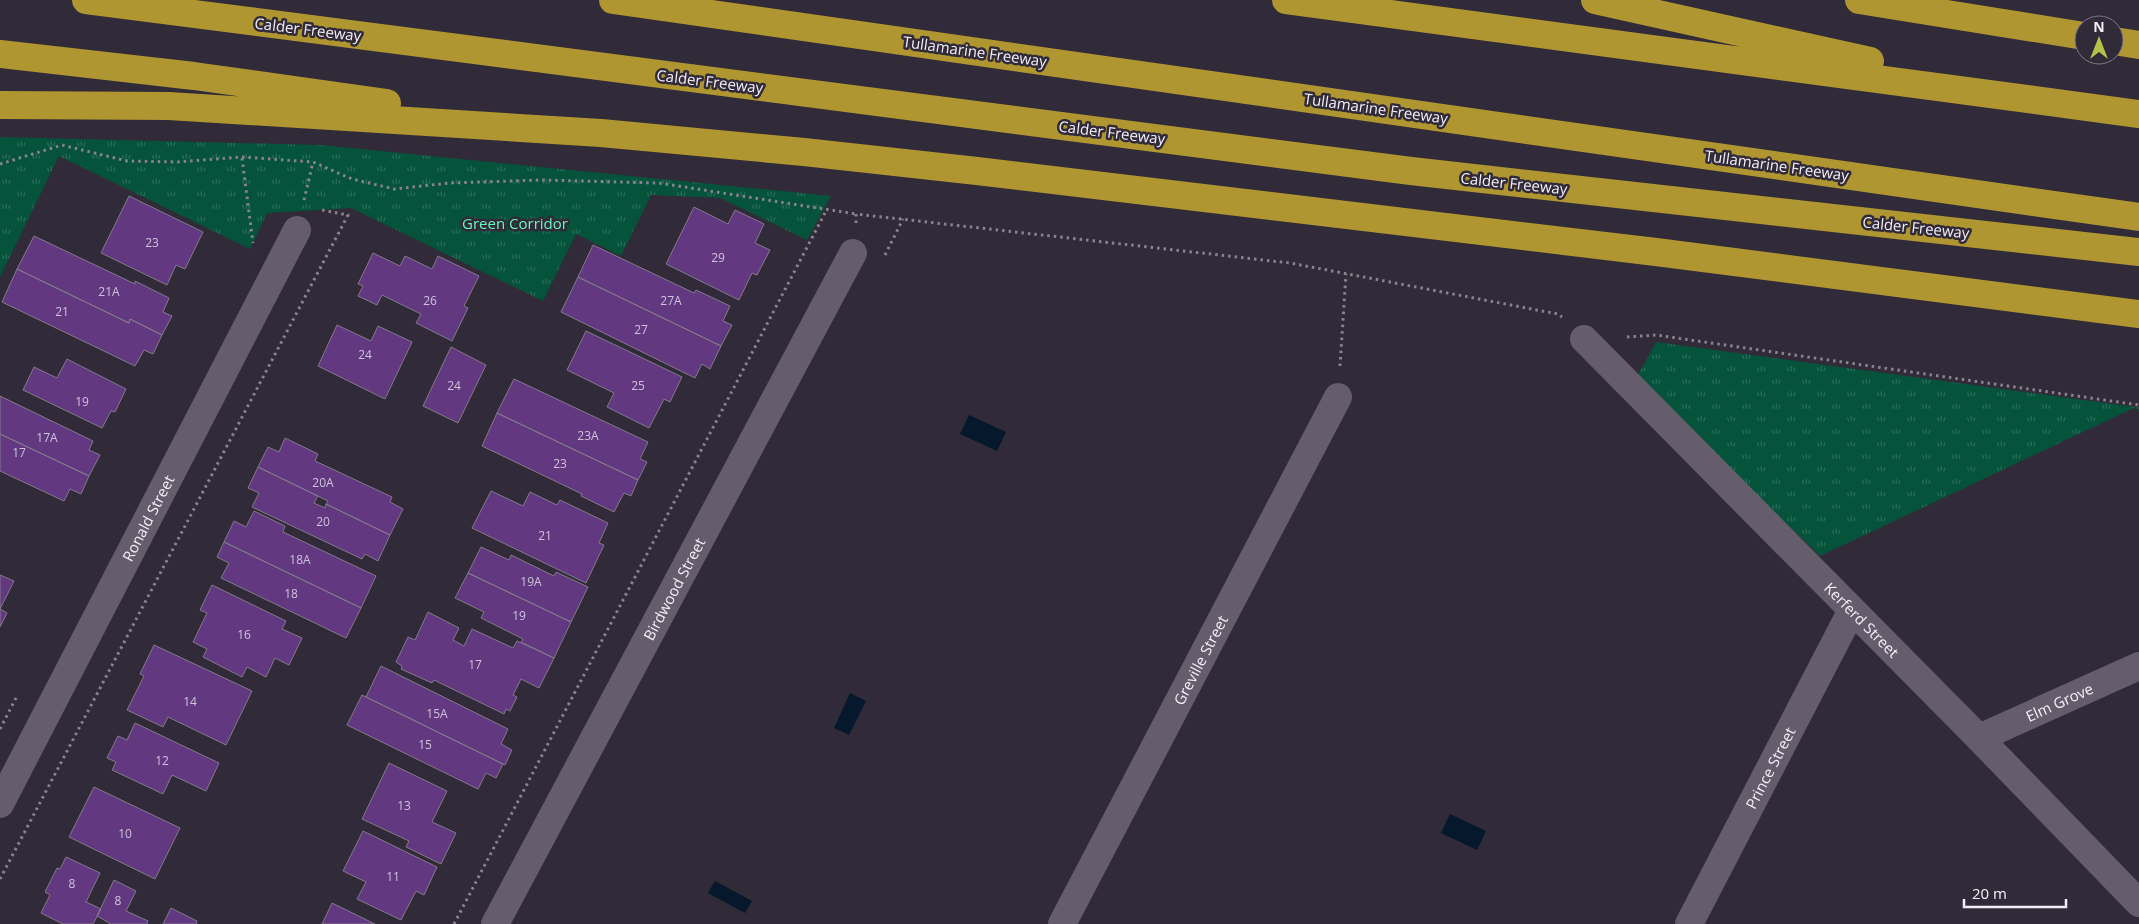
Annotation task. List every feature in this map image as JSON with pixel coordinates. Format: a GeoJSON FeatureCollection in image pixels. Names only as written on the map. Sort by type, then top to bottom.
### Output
{"type":"FeatureCollection","features":[{"type":"Feature","properties":{"kind":"highway","name":"Calder Freeway"},"geometry":{"type":"LineString","coordinates":[[86,0],[1411,171],[2139,252]]}},
{"type":"Feature","properties":{"kind":"highway","name":"Tullamarine Freeway"},"geometry":{"type":"LineString","coordinates":[[613,0],[2139,217]]}},
{"type":"Feature","properties":{"kind":"highway"},"geometry":{"type":"LineString","coordinates":[[1286,0],[2139,114]]}},
{"type":"Feature","properties":{"kind":"highway"},"geometry":{"type":"LineString","coordinates":[[1595,0],[2047,101]]}},
{"type":"Feature","properties":{"kind":"highway"},"geometry":{"type":"LineString","coordinates":[[1859,0],[2074,34]]}},
{"type":"Feature","properties":{"kind":"highway"},"geometry":{"type":"LineString","coordinates":[[2124,43],[2139,45]]}},
{"type":"Feature","properties":{"kind":"highway"},"geometry":{"type":"LineString","coordinates":[[0,54],[194,76],[601,133]]}},
{"type":"Feature","properties":{"kind":"highway"},"geometry":{"type":"LineString","coordinates":[[0,105],[169,106],[601,133],[987,172],[1656,252],[2139,314]]}},
{"type":"Feature","properties":{"kind":"highway"},"geometry":{"type":"LineString","coordinates":[[1943,290],[2139,324]]}},
{"type":"Feature","properties":{"kind":"street","name":"Ronald Street"},"geometry":{"type":"LineString","coordinates":[[0,804],[300,218]]}},
{"type":"Feature","properties":{"kind":"street","name":"Birdwood Street"},"geometry":{"type":"LineString","coordinates":[[495,924],[853,253]]}},
{"type":"Feature","properties":{"kind":"street","name":"Kerferd Street"},"geometry":{"type":"LineString","coordinates":[[1584,339],[1979,738],[2139,903]]}},
{"type":"Feature","properties":{"kind":"street","name":"Greville Street"},"geometry":{"type":"LineString","coordinates":[[1062,924],[1338,396]]}},
{"type":"Feature","properties":{"kind":"street","name":"Prince Street"},"geometry":{"type":"LineString","coordinates":[[1689,924],[1852,610]]}},
{"type":"Feature","properties":{"kind":"street","name":"Elm Grove"},"geometry":{"type":"LineString","coordinates":[[1979,738],[2139,666]]}},
{"type":"Feature","properties":{"kind":"path"},"geometry":{"type":"LineString","coordinates":[[0,164],[62,145],[127,161],[178,162],[242,158],[313,162],[352,179],[394,189],[449,183],[542,180],[659,183],[856,214],[1290,263],[1558,314],[1584,339],[1656,336],[2139,405]]}},
{"type":"Feature","properties":{"kind":"path"},"geometry":{"type":"LineString","coordinates":[[242,158],[253,246]]}},
{"type":"Feature","properties":{"kind":"path"},"geometry":{"type":"LineString","coordinates":[[0,879],[348,214],[300,218],[313,162]]}},
{"type":"Feature","properties":{"kind":"path"},"geometry":{"type":"LineString","coordinates":[[454,924],[827,209]]}},
{"type":"Feature","properties":{"kind":"path"},"geometry":{"type":"LineString","coordinates":[[853,253],[856,214]]}},
{"type":"Feature","properties":{"kind":"path"},"geometry":{"type":"LineString","coordinates":[[1338,396],[1346,274]]}},
{"type":"Feature","properties":{"kind":"path"},"geometry":{"type":"LineString","coordinates":[[0,729],[18,694]]}},
{"type":"Feature","properties":{"kind":"green space","name":"Green Corridor"},"geometry":{"type":"Polygon","coordinates":[[[0,137],[321,145],[831,196],[807,240],[720,198],[651,195],[621,256],[576,234],[543,301],[351,208],[267,213],[250,249],[59,156],[0,277],[0,137]]]}},
{"type":"Feature","properties":{"kind":"green space"},"geometry":{"type":"Polygon","coordinates":[[[1656,342],[2136,407],[1820,556],[1636,378],[1656,342]]]}},
{"type":"Feature","properties":{"kind":"water"},"geometry":{"type":"Polygon","coordinates":[[[969,415],[1006,432],[997,451],[960,434],[969,415]]]}},
{"type":"Feature","properties":{"kind":"water"},"geometry":{"type":"Polygon","coordinates":[[[850,693],[866,701],[849,735],[834,728],[850,693]]]}},
{"type":"Feature","properties":{"kind":"water"},"geometry":{"type":"Polygon","coordinates":[[[1450,814],[1486,831],[1477,850],[1441,833],[1450,814]]]}},
{"type":"Feature","properties":{"kind":"water"},"geometry":{"type":"Polygon","coordinates":[[[715,881],[752,901],[745,913],[708,893],[715,881]]]}},
{"type":"Feature","properties":{"kind":"building"},"geometry":{"type":"Polygon","coordinates":[[[129,196],[203,232],[185,269],[176,265],[167,285],[101,253],[129,196]]]}},
{"type":"Feature","properties":{"kind":"building"},"geometry":{"type":"Polygon","coordinates":[[[694,207],[728,224],[735,210],[764,224],[755,243],[770,250],[757,275],[752,273],[739,300],[666,264],[694,207]]]}},
{"type":"Feature","properties":{"kind":"building"},"geometry":{"type":"Polygon","coordinates":[[[34,236],[169,298],[163,312],[172,316],[162,335],[130,319],[129,323],[17,269],[34,236]]]}},
{"type":"Feature","properties":{"kind":"building"},"geometry":{"type":"Polygon","coordinates":[[[593,245],[694,293],[696,290],[730,306],[723,321],[732,325],[721,346],[578,277],[593,245]]]}},
{"type":"Feature","properties":{"kind":"building"},"geometry":{"type":"Polygon","coordinates":[[[373,253],[400,266],[405,256],[432,269],[438,256],[479,276],[464,306],[468,308],[452,341],[416,323],[421,314],[382,295],[377,305],[358,296],[363,286],[358,284],[373,253]]]}},
{"type":"Feature","properties":{"kind":"building"},"geometry":{"type":"Polygon","coordinates":[[[17,269],[129,323],[130,319],[162,335],[153,354],[144,350],[135,366],[2,302],[17,269]]]}},
{"type":"Feature","properties":{"kind":"building"},"geometry":{"type":"Polygon","coordinates":[[[578,277],[721,346],[710,369],[702,364],[695,378],[561,312],[578,277]]]}},
{"type":"Feature","properties":{"kind":"building"},"geometry":{"type":"Polygon","coordinates":[[[337,325],[371,341],[378,326],[412,342],[385,399],[318,366],[337,325]]]}},
{"type":"Feature","properties":{"kind":"building"},"geometry":{"type":"Polygon","coordinates":[[[586,331],[682,377],[670,402],[664,399],[649,428],[607,407],[614,393],[567,370],[586,331]]]}},
{"type":"Feature","properties":{"kind":"building"},"geometry":{"type":"Polygon","coordinates":[[[451,347],[486,365],[458,423],[423,406],[451,347]]]}},
{"type":"Feature","properties":{"kind":"building"},"geometry":{"type":"Polygon","coordinates":[[[67,359],[126,389],[115,412],[111,411],[102,428],[23,390],[34,367],[57,378],[67,359]]]}},
{"type":"Feature","properties":{"kind":"building"},"geometry":{"type":"Polygon","coordinates":[[[514,379],[648,442],[640,459],[647,462],[638,480],[497,413],[514,379]]]}},
{"type":"Feature","properties":{"kind":"building"},"geometry":{"type":"Polygon","coordinates":[[[0,396],[93,441],[89,450],[100,455],[89,476],[0,434],[0,396]]]}},
{"type":"Feature","properties":{"kind":"building"},"geometry":{"type":"Polygon","coordinates":[[[497,413],[638,480],[631,496],[624,493],[614,512],[581,496],[582,494],[482,446],[497,413]]]}},
{"type":"Feature","properties":{"kind":"building"},"geometry":{"type":"Polygon","coordinates":[[[0,434],[89,476],[81,494],[70,489],[64,501],[0,471],[0,434]]]}},
{"type":"Feature","properties":{"kind":"building"},"geometry":{"type":"Polygon","coordinates":[[[285,438],[318,454],[315,461],[392,497],[390,502],[403,509],[390,535],[326,504],[328,501],[258,467],[268,447],[279,452],[285,438]]]}},
{"type":"Feature","properties":{"kind":"building"},"geometry":{"type":"Polygon","coordinates":[[[258,467],[318,496],[314,503],[325,508],[326,504],[390,535],[378,561],[365,554],[362,559],[252,507],[259,493],[248,488],[258,467]]]}},
{"type":"Feature","properties":{"kind":"building"},"geometry":{"type":"Polygon","coordinates":[[[491,491],[523,506],[530,492],[557,505],[560,500],[608,523],[599,543],[604,545],[586,583],[472,528],[491,491]]]}},
{"type":"Feature","properties":{"kind":"building"},"geometry":{"type":"Polygon","coordinates":[[[254,511],[285,526],[283,532],[376,576],[361,608],[224,542],[234,521],[246,527],[254,511]]]}},
{"type":"Feature","properties":{"kind":"building"},"geometry":{"type":"Polygon","coordinates":[[[224,542],[361,608],[346,638],[221,578],[229,563],[217,557],[224,542]]]}},
{"type":"Feature","properties":{"kind":"building"},"geometry":{"type":"Polygon","coordinates":[[[481,547],[509,560],[511,555],[554,576],[556,572],[588,587],[571,622],[468,573],[481,547]]]}},
{"type":"Feature","properties":{"kind":"building"},"geometry":{"type":"Polygon","coordinates":[[[468,573],[571,622],[554,658],[521,642],[523,639],[481,618],[484,612],[455,598],[468,573]]]}},
{"type":"Feature","properties":{"kind":"building"},"geometry":{"type":"Polygon","coordinates":[[[0,575],[14,581],[0,609],[0,575]]]}},
{"type":"Feature","properties":{"kind":"building"},"geometry":{"type":"Polygon","coordinates":[[[212,585],[286,621],[282,629],[302,638],[289,665],[275,658],[266,677],[247,667],[242,677],[203,657],[207,649],[193,642],[207,613],[200,610],[212,585]]]}},
{"type":"Feature","properties":{"kind":"building"},"geometry":{"type":"Polygon","coordinates":[[[0,609],[7,613],[0,627],[0,609]]]}},
{"type":"Feature","properties":{"kind":"building"},"geometry":{"type":"Polygon","coordinates":[[[428,612],[459,628],[453,640],[464,646],[472,629],[513,648],[517,641],[554,658],[539,688],[521,679],[513,695],[517,697],[510,711],[506,709],[504,714],[434,680],[432,683],[401,669],[402,666],[396,662],[408,637],[415,640],[428,612]]]}},
{"type":"Feature","properties":{"kind":"building"},"geometry":{"type":"Polygon","coordinates":[[[154,645],[252,691],[226,745],[168,717],[163,727],[127,710],[144,676],[140,674],[154,645]]]}},
{"type":"Feature","properties":{"kind":"building"},"geometry":{"type":"Polygon","coordinates":[[[381,666],[508,729],[501,744],[512,750],[505,765],[366,697],[381,666]]]}},
{"type":"Feature","properties":{"kind":"building"},"geometry":{"type":"Polygon","coordinates":[[[362,695],[503,764],[496,778],[486,773],[478,789],[347,725],[362,695]]]}},
{"type":"Feature","properties":{"kind":"building"},"geometry":{"type":"Polygon","coordinates":[[[135,723],[219,763],[206,791],[172,775],[163,794],[112,770],[116,762],[107,758],[118,736],[127,740],[135,723]]]}},
{"type":"Feature","properties":{"kind":"building"},"geometry":{"type":"Polygon","coordinates":[[[389,763],[447,791],[432,822],[456,833],[441,864],[406,847],[409,841],[362,819],[389,763]]]}},
{"type":"Feature","properties":{"kind":"building"},"geometry":{"type":"Polygon","coordinates":[[[94,787],[180,828],[155,879],[69,837],[94,787]]]}},
{"type":"Feature","properties":{"kind":"building"},"geometry":{"type":"Polygon","coordinates":[[[363,831],[437,867],[424,895],[416,891],[401,920],[357,899],[366,882],[343,871],[363,831]]]}},
{"type":"Feature","properties":{"kind":"building"},"geometry":{"type":"Polygon","coordinates":[[[66,857],[100,873],[86,902],[101,909],[93,924],[63,924],[41,913],[50,895],[45,892],[57,868],[60,869],[66,857]]]}},
{"type":"Feature","properties":{"kind":"building"},"geometry":{"type":"Polygon","coordinates":[[[114,880],[136,891],[126,911],[148,921],[147,924],[111,924],[97,916],[114,880]]]}},
{"type":"Feature","properties":{"kind":"building"},"geometry":{"type":"Polygon","coordinates":[[[332,903],[375,924],[322,924],[332,903]]]}},
{"type":"Feature","properties":{"kind":"building"},"geometry":{"type":"Polygon","coordinates":[[[171,908],[197,921],[196,924],[163,924],[171,908]]]}}]}
